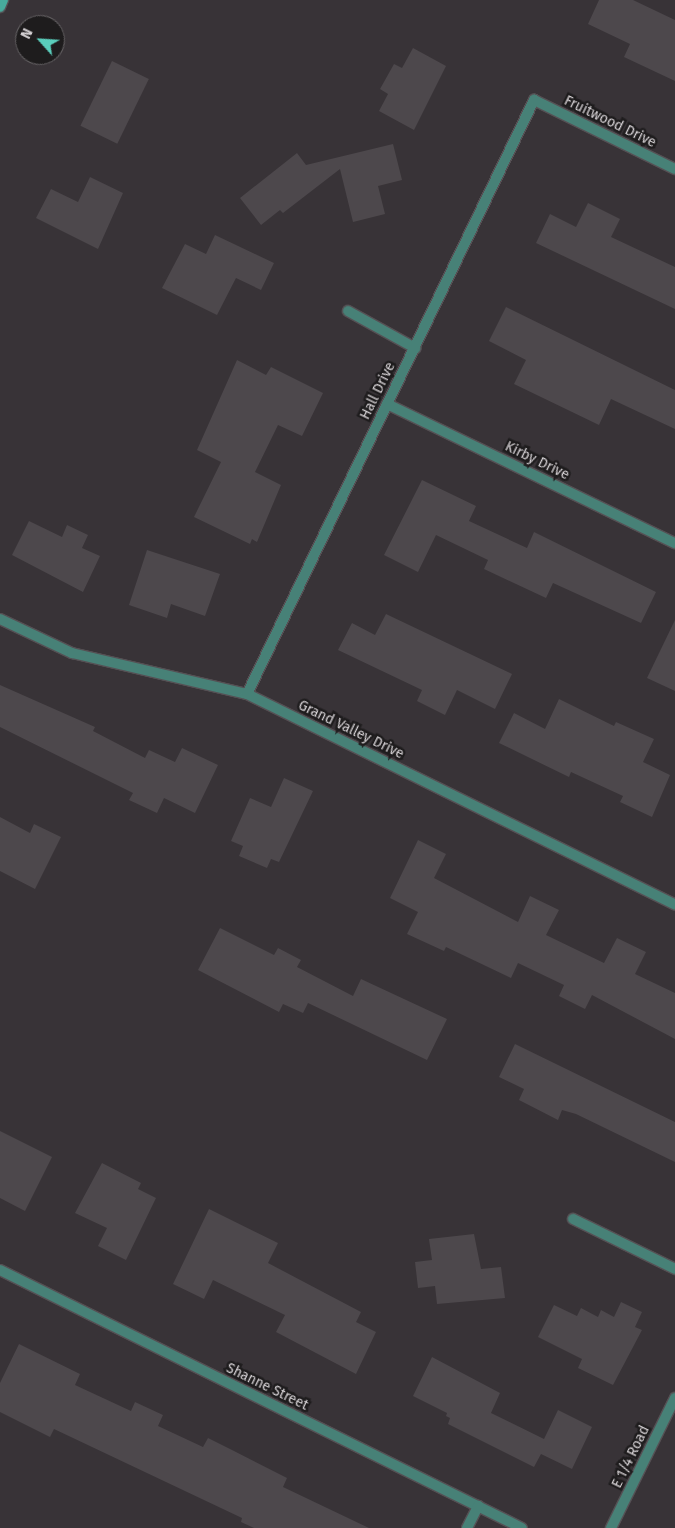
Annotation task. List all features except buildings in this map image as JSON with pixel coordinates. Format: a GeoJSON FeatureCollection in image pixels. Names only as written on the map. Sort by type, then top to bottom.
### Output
{"type":"FeatureCollection","features":[{"type":"Feature","properties":{"kind":"main road"},"geometry":{"type":"LineString","coordinates":[[0,7],[4,0]]}},
{"type":"Feature","properties":{"kind":"street","name":"Fruitwood Drive"},"geometry":{"type":"LineString","coordinates":[[534,100],[675,169]]}},
{"type":"Feature","properties":{"kind":"street","name":"Hall Drive"},"geometry":{"type":"LineString","coordinates":[[247,694],[534,100]]}},
{"type":"Feature","properties":{"kind":"street"},"geometry":{"type":"LineString","coordinates":[[348,311],[415,348]]}},
{"type":"Feature","properties":{"kind":"street","name":"Kirby Drive"},"geometry":{"type":"LineString","coordinates":[[387,404],[675,543]]}},
{"type":"Feature","properties":{"kind":"street","name":"Grand Valley Drive"},"geometry":{"type":"LineString","coordinates":[[0,619],[72,653],[247,694],[675,905]]}},
{"type":"Feature","properties":{"kind":"street"},"geometry":{"type":"LineString","coordinates":[[572,1219],[675,1269]]}},
{"type":"Feature","properties":{"kind":"street","name":"Shanne Street"},"geometry":{"type":"LineString","coordinates":[[0,1270],[522,1528]]}},
{"type":"Feature","properties":{"kind":"street","name":"E 1/4 Road"},"geometry":{"type":"LineString","coordinates":[[611,1528],[675,1398]]}},
{"type":"Feature","properties":{"kind":"street"},"geometry":{"type":"LineString","coordinates":[[467,1528],[478,1506]]}}]}
